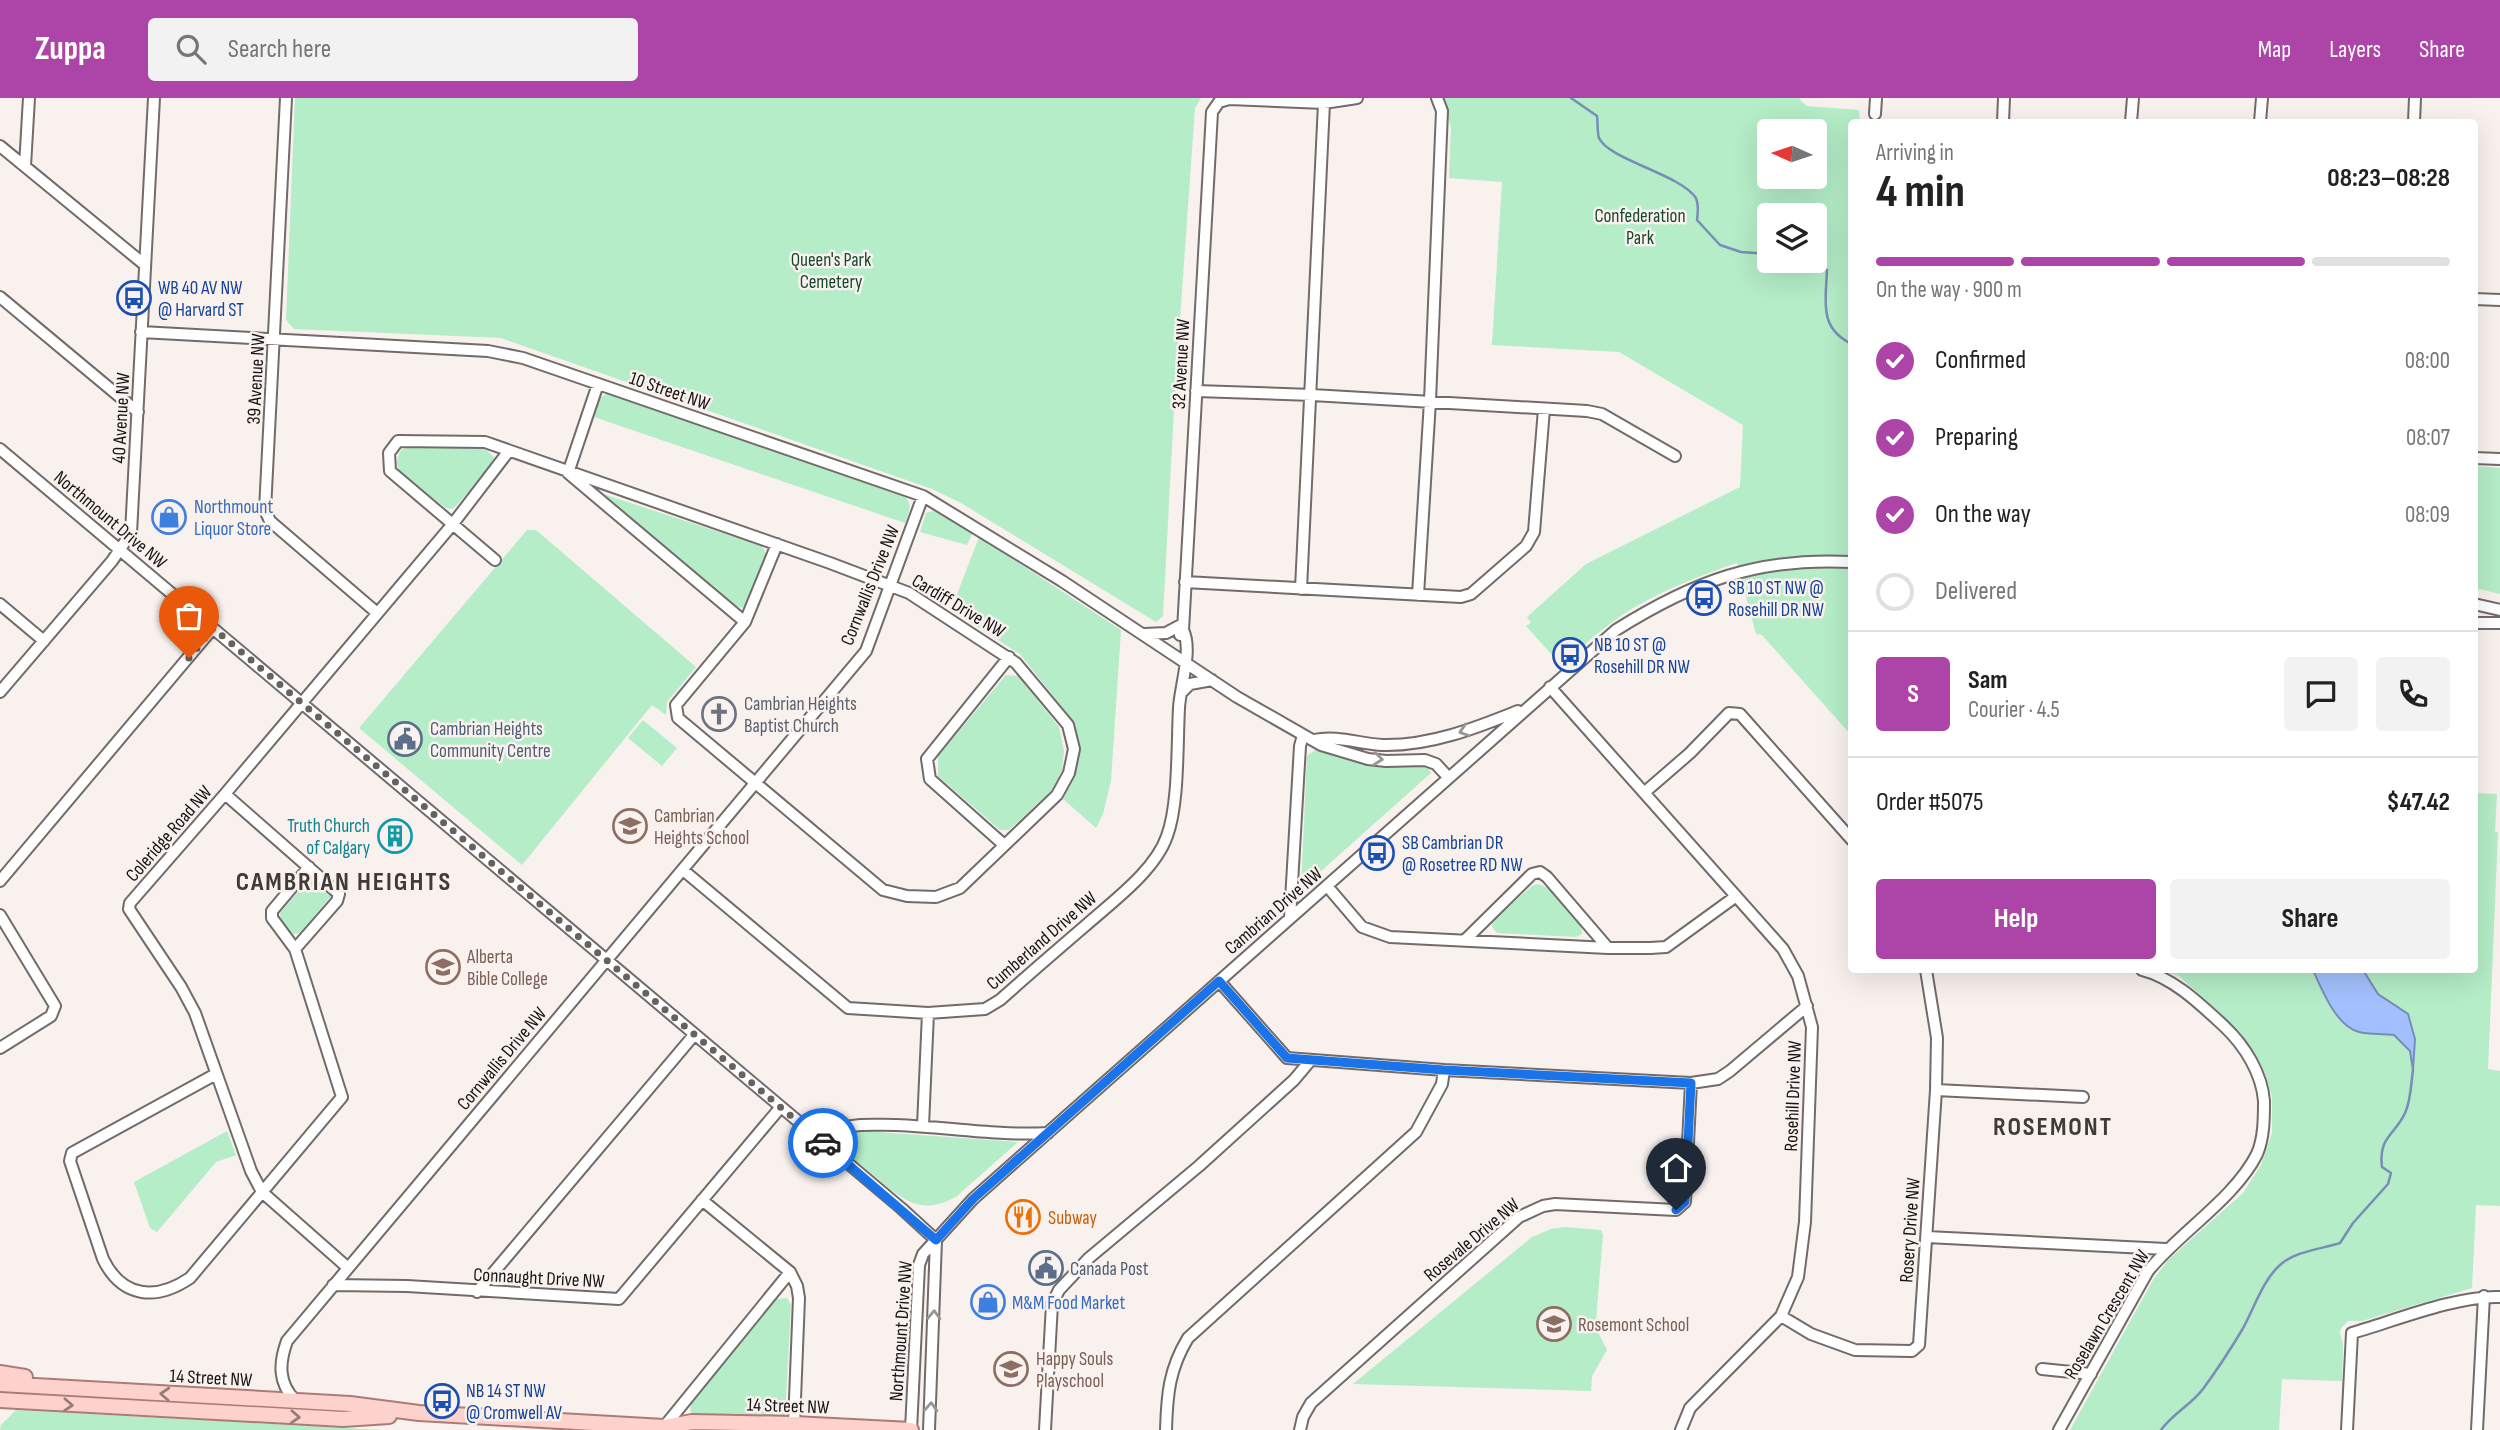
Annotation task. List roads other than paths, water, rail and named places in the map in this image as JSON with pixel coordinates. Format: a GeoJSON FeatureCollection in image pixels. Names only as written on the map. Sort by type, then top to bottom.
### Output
{"type":"FeatureCollection","features":[{"type":"Feature","properties":{"kind":"main road"},"geometry":{"type":"LineString","coordinates":[[0,1373],[66,1381],[117,1391]]}},
{"type":"Feature","properties":{"kind":"main road","name":"14 Street NW"},"geometry":{"type":"LineString","coordinates":[[0,1384],[350,1404],[475,1423],[670,1429],[692,1422],[911,1430]]}},
{"type":"Feature","properties":{"kind":"main road","name":"14 Street NW"},"geometry":{"type":"LineString","coordinates":[[1,1402],[343,1419],[419,1413]]}},
{"type":"Feature","properties":{"kind":"street"},"geometry":{"type":"LineString","coordinates":[[25,166],[29,98]]}},
{"type":"Feature","properties":{"kind":"street","name":"40 Avenue NW"},"geometry":{"type":"LineString","coordinates":[[0,692],[121,550],[131,533],[154,98]]}},
{"type":"Feature","properties":{"kind":"street","name":"39 Avenue NW"},"geometry":{"type":"LineString","coordinates":[[286,98],[265,510],[270,521],[376,612]]}},
{"type":"Feature","properties":{"kind":"street"},"geometry":{"type":"LineString","coordinates":[[1301,589],[1324,103],[1357,98]]}},
{"type":"Feature","properties":{"kind":"street"},"geometry":{"type":"LineString","coordinates":[[1418,595],[1430,401],[1442,111],[1437,98]]}},
{"type":"Feature","properties":{"kind":"street"},"geometry":{"type":"LineString","coordinates":[[1875,114],[1876,98]]}},
{"type":"Feature","properties":{"kind":"street"},"geometry":{"type":"LineString","coordinates":[[2003,119],[2004,98]]}},
{"type":"Feature","properties":{"kind":"street"},"geometry":{"type":"LineString","coordinates":[[2132,119],[2133,98]]}},
{"type":"Feature","properties":{"kind":"street"},"geometry":{"type":"LineString","coordinates":[[2260,119],[2262,98]]}},
{"type":"Feature","properties":{"kind":"street"},"geometry":{"type":"LineString","coordinates":[[2414,119],[2415,98]]}},
{"type":"Feature","properties":{"kind":"street","name":"32 Avenue NW"},"geometry":{"type":"LineString","coordinates":[[1182,660],[1180,634],[1183,627],[1212,112],[1219,103],[1229,99],[1324,103]]}},
{"type":"Feature","properties":{"kind":"street"},"geometry":{"type":"LineString","coordinates":[[0,146],[145,265]]}},
{"type":"Feature","properties":{"kind":"street"},"geometry":{"type":"LineString","coordinates":[[0,297],[138,412]]}},
{"type":"Feature","properties":{"kind":"street"},"geometry":{"type":"LineString","coordinates":[[2478,299],[2500,300]]}},
{"type":"Feature","properties":{"kind":"street","name":"10 Street NW"},"geometry":{"type":"LineString","coordinates":[[141,332],[488,351],[523,358],[923,496],[980,529],[1212,680],[1309,738],[1336,751],[1368,759],[1425,760],[1436,764],[1448,778]]}},
{"type":"Feature","properties":{"kind":"street"},"geometry":{"type":"LineString","coordinates":[[598,384],[568,473],[745,622],[777,544]]}},
{"type":"Feature","properties":{"kind":"street"},"geometry":{"type":"LineString","coordinates":[[1196,391],[1312,394],[1602,414],[1675,456]]}},
{"type":"Feature","properties":{"kind":"street"},"geometry":{"type":"LineString","coordinates":[[1185,582],[1461,597],[1471,594],[1526,546],[1534,532],[1544,409]]}},
{"type":"Feature","properties":{"kind":"street","name":"Cardiff Drive NW"},"geometry":{"type":"LineString","coordinates":[[495,560],[390,471],[389,453],[398,441],[485,443],[777,544],[909,593],[1009,657],[1068,725],[1074,749],[1069,773],[1057,795],[960,888],[936,897],[907,896],[883,890],[678,718],[676,705],[745,622]]}},
{"type":"Feature","properties":{"kind":"street","name":"Northmount Drive NW"},"geometry":{"type":"LineString","coordinates":[[0,449],[936,1240]]}},
{"type":"Feature","properties":{"kind":"street","name":"Coleridge Road NW"},"geometry":{"type":"LineString","coordinates":[[347,1266],[262,1192],[251,1171],[195,1013],[129,909],[130,903],[452,525],[508,452]]}},
{"type":"Feature","properties":{"kind":"street"},"geometry":{"type":"LineString","coordinates":[[2478,458],[2500,459]]}},
{"type":"Feature","properties":{"kind":"street","name":"Cornwallis Drive NW"},"geometry":{"type":"LineString","coordinates":[[295,1400],[287,1392],[281,1377],[282,1354],[287,1341],[347,1266],[866,651],[923,496]]}},
{"type":"Feature","properties":{"kind":"street"},"geometry":{"type":"LineString","coordinates":[[1448,778],[1616,630],[1660,604],[1693,587],[1757,567],[1815,561],[1848,562]]}},
{"type":"Feature","properties":{"kind":"street"},"geometry":{"type":"LineString","coordinates":[[0,604],[44,641]]}},
{"type":"Feature","properties":{"kind":"street"},"geometry":{"type":"LineString","coordinates":[[2478,605],[2500,610]]}},
{"type":"Feature","properties":{"kind":"street"},"geometry":{"type":"LineString","coordinates":[[2478,624],[2500,623]]}},
{"type":"Feature","properties":{"kind":"street"},"geometry":{"type":"LineString","coordinates":[[1142,634],[1156,635],[1183,627]]}},
{"type":"Feature","properties":{"kind":"street"},"geometry":{"type":"LineString","coordinates":[[0,881],[213,628]]}},
{"type":"Feature","properties":{"kind":"street"},"geometry":{"type":"LineString","coordinates":[[1003,844],[930,779],[928,759],[1009,657]]}},
{"type":"Feature","properties":{"kind":"street","name":"Cumberland Drive NW"},"geometry":{"type":"LineString","coordinates":[[683,870],[848,1008],[928,1013],[985,1009],[1119,896],[1155,860],[1167,837],[1173,815],[1182,660]]}},
{"type":"Feature","properties":{"kind":"street"},"geometry":{"type":"LineString","coordinates":[[1180,691],[1191,684],[1212,680]]}},
{"type":"Feature","properties":{"kind":"street","name":"Rosehill Drive NW"},"geometry":{"type":"LineString","coordinates":[[1550,687],[1783,949],[1798,976],[1812,1027],[1805,1222],[1798,1277],[1781,1316],[1690,1408],[1681,1430]]}},
{"type":"Feature","properties":{"kind":"street"},"geometry":{"type":"LineString","coordinates":[[1290,918],[1300,746],[1309,738],[1384,745],[1428,741],[1497,720],[1528,707]]}},
{"type":"Feature","properties":{"kind":"street"},"geometry":{"type":"LineString","coordinates":[[1645,793],[1729,713],[1740,714],[1848,835]]}},
{"type":"Feature","properties":{"kind":"street","name":"Cambrian Drive NW"},"geometry":{"type":"LineString","coordinates":[[936,1240],[973,1199],[1448,778]]}},
{"type":"Feature","properties":{"kind":"street"},"geometry":{"type":"LineString","coordinates":[[225,794],[339,894],[337,901],[295,949]]}},
{"type":"Feature","properties":{"kind":"street"},"geometry":{"type":"LineString","coordinates":[[216,1074],[72,1153],[70,1161],[103,1259],[109,1271],[123,1285],[137,1292],[157,1292],[176,1287],[190,1278],[342,1097],[295,949],[272,918],[272,911],[309,867]]}},
{"type":"Feature","properties":{"kind":"street"},"geometry":{"type":"LineString","coordinates":[[1464,942],[1532,874],[1540,873],[1547,877],[1608,948]]}},
{"type":"Feature","properties":{"kind":"street"},"geometry":{"type":"LineString","coordinates":[[1327,886],[1354,920],[1371,932],[1390,937],[1608,948],[1666,947],[1735,897]]}},
{"type":"Feature","properties":{"kind":"street"},"geometry":{"type":"LineString","coordinates":[[0,915],[55,1006],[51,1016],[0,1048]]}},
{"type":"Feature","properties":{"kind":"street","name":"Rosery Drive NW"},"geometry":{"type":"LineString","coordinates":[[1781,1316],[1811,1334],[1855,1350],[1912,1351],[1919,1345],[1936,1090],[1937,1038],[1926,973]]}},
{"type":"Feature","properties":{"kind":"street","name":"Roselawn Crescent NW"},"geometry":{"type":"LineString","coordinates":[[2059,1430],[2148,1270],[2166,1249],[2234,1187],[2257,1153],[2265,1122],[2263,1088],[2250,1059],[2234,1035],[2186,993],[2148,973]]}},
{"type":"Feature","properties":{"kind":"street"},"geometry":{"type":"LineString","coordinates":[[1219,981],[1287,1058],[1444,1070],[1691,1083],[1718,1079],[1807,1006]]}},
{"type":"Feature","properties":{"kind":"street"},"geometry":{"type":"LineString","coordinates":[[923,1126],[928,1013]]}},
{"type":"Feature","properties":{"kind":"street"},"geometry":{"type":"LineString","coordinates":[[477,1292],[694,1035]]}},
{"type":"Feature","properties":{"kind":"street"},"geometry":{"type":"LineString","coordinates":[[1045,1430],[1052,1304],[1059,1290],[1089,1258],[1227,1140],[1294,1080],[1310,1061]]}},
{"type":"Feature","properties":{"kind":"street"},"geometry":{"type":"LineString","coordinates":[[1167,1430],[1170,1378],[1188,1338],[1416,1132],[1441,1084],[1444,1070]]}},
{"type":"Feature","properties":{"kind":"street","name":"Rosevale Drive NW"},"geometry":{"type":"LineString","coordinates":[[1300,1430],[1303,1417],[1311,1403],[1519,1217],[1531,1210],[1555,1203],[1676,1210],[1681,1207],[1685,1202],[1691,1083]]}},
{"type":"Feature","properties":{"kind":"street"},"geometry":{"type":"LineString","coordinates":[[1936,1090],[2083,1097]]}},
{"type":"Feature","properties":{"kind":"street","name":"Connaught Drive NW"},"geometry":{"type":"LineString","coordinates":[[333,1285],[407,1286],[620,1299],[780,1108]]}},
{"type":"Feature","properties":{"kind":"street"},"geometry":{"type":"LineString","coordinates":[[832,1130],[853,1124],[1048,1133]]}},
{"type":"Feature","properties":{"kind":"street"},"geometry":{"type":"LineString","coordinates":[[702,1200],[790,1272],[797,1286],[799,1298],[794,1424]]}},
{"type":"Feature","properties":{"kind":"street"},"geometry":{"type":"LineString","coordinates":[[1927,1237],[2166,1249]]}},
{"type":"Feature","properties":{"kind":"street","name":"Northmount Drive NW"},"geometry":{"type":"LineString","coordinates":[[911,1430],[919,1265],[923,1254],[936,1240]]}},
{"type":"Feature","properties":{"kind":"street","name":"Northmount Drive NW"},"geometry":{"type":"LineString","coordinates":[[929,1430],[936,1240]]}},
{"type":"Feature","properties":{"kind":"street"},"geometry":{"type":"LineString","coordinates":[[670,1429],[790,1272]]}},
{"type":"Feature","properties":{"kind":"street"},"geometry":{"type":"LineString","coordinates":[[2347,1430],[2352,1333],[2484,1296],[2500,1297]]}},
{"type":"Feature","properties":{"kind":"street"},"geometry":{"type":"LineString","coordinates":[[2477,1430],[2484,1296]]}},
{"type":"Feature","properties":{"kind":"street"},"geometry":{"type":"LineString","coordinates":[[2042,1369],[2091,1374]]}},
{"type":"Feature","properties":{"kind":"water"},"geometry":{"type":"Polygon","coordinates":[[[2314,973],[2365,973],[2378,994],[2408,1014],[2415,1039],[2413,1070],[2410,1051],[2394,1035],[2359,1032],[2343,1023],[2314,973]]]}},
{"type":"Feature","properties":{"kind":"waterway"},"geometry":{"type":"LineString","coordinates":[[1571,98],[1597,116],[1599,138],[1605,146],[1688,189],[1697,201],[1697,220],[1720,245],[1741,252],[1757,253]]}},
{"type":"Feature","properties":{"kind":"waterway"},"geometry":{"type":"LineString","coordinates":[[1827,273],[1826,312],[1834,330],[1848,341]]}},
{"type":"Feature","properties":{"kind":"waterway"},"geometry":{"type":"LineString","coordinates":[[2161,1430],[2208,1382],[2242,1330],[2263,1287],[2280,1265],[2309,1251],[2340,1243],[2353,1223],[2388,1184],[2391,1173],[2382,1167],[2382,1149],[2407,1108],[2413,1070]]}},
{"type":"Feature","properties":{"kind":"place","name":"WB 40 AV NW @ Harvard ST"},"geometry":{"type":"Point","coordinates":[134,298]}},
{"type":"Feature","properties":{"kind":"place","name":"Northmount Liquor Store"},"geometry":{"type":"Point","coordinates":[169,517]}},
{"type":"Feature","properties":{"kind":"place","name":"SB 10 ST NW @ Rosehill DR NW"},"geometry":{"type":"Point","coordinates":[1704,598]}},
{"type":"Feature","properties":{"kind":"place","name":"NB 10 ST @ Rosehill DR NW"},"geometry":{"type":"Point","coordinates":[1570,655]}},
{"type":"Feature","properties":{"kind":"place","name":"Cambrian Heights Baptist Church"},"geometry":{"type":"Point","coordinates":[719,714]}},
{"type":"Feature","properties":{"kind":"place","name":"Cambrian Heights Community Centre"},"geometry":{"type":"Point","coordinates":[405,739]}},
{"type":"Feature","properties":{"kind":"place","name":"Cambrian Heights School"},"geometry":{"type":"Point","coordinates":[630,826]}},
{"type":"Feature","properties":{"kind":"place","name":"Truth Church of Calgary"},"geometry":{"type":"Point","coordinates":[395,836]}},
{"type":"Feature","properties":{"kind":"place","name":"SB Cambrian DR @ Rosetree RD NW"},"geometry":{"type":"Point","coordinates":[1377,853]}},
{"type":"Feature","properties":{"kind":"place","name":"Alberta Bible College"},"geometry":{"type":"Point","coordinates":[443,967]}},
{"type":"Feature","properties":{"kind":"place","name":"Subway"},"geometry":{"type":"Point","coordinates":[1023,1217]}},
{"type":"Feature","properties":{"kind":"place","name":"Canada Post"},"geometry":{"type":"Point","coordinates":[1046,1268]}},
{"type":"Feature","properties":{"kind":"place","name":"M&M Food Market"},"geometry":{"type":"Point","coordinates":[988,1302]}},
{"type":"Feature","properties":{"kind":"place","name":"Rosemont School"},"geometry":{"type":"Point","coordinates":[1554,1324]}},
{"type":"Feature","properties":{"kind":"place","name":"Happy Souls Playschool"},"geometry":{"type":"Point","coordinates":[1011,1369]}},
{"type":"Feature","properties":{"kind":"place","name":"NB 14 ST NW @ Cromwell AV"},"geometry":{"type":"Point","coordinates":[442,1401]}},
{"type":"Feature","properties":{"kind":"district","name":"CAMBRIAN HEIGHTS"},"geometry":{"type":"Point","coordinates":[344,881]}},
{"type":"Feature","properties":{"kind":"district","name":"ROSEMONT"},"geometry":{"type":"Point","coordinates":[2053,1126]}},
{"type":"Feature","properties":{"kind":"park label","name":"Confederation Park"},"geometry":{"type":"Point","coordinates":[1640,226]}},
{"type":"Feature","properties":{"kind":"park label","name":"Queen's Park Cemetery"},"geometry":{"type":"Point","coordinates":[831,270]}}]}
